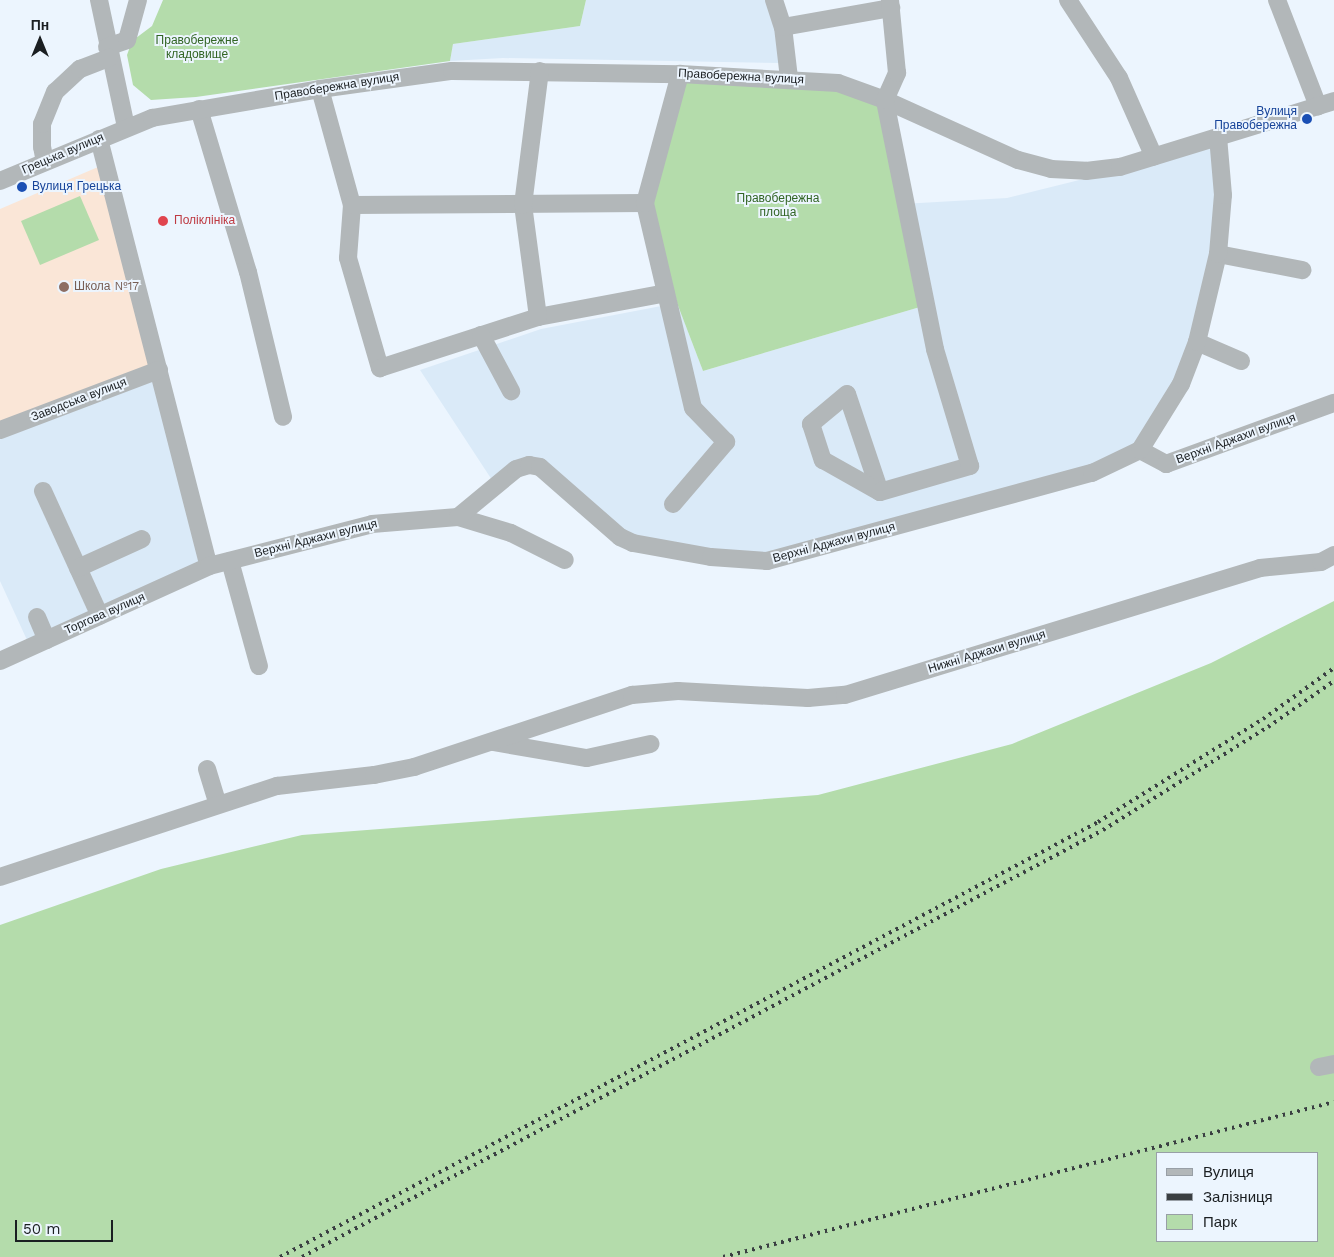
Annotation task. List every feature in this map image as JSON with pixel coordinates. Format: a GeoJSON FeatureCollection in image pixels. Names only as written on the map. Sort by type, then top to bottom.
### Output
{"type":"FeatureCollection","features":[{"type":"Feature","properties":{"kind":"street"},"geometry":{"type":"LineString","coordinates":[[99,0],[108,52],[126,127]]}},
{"type":"Feature","properties":{"kind":"street"},"geometry":{"type":"LineString","coordinates":[[46,162],[42,146],[42,124],[55,92],[80,69],[127,40],[138,0]]}},
{"type":"Feature","properties":{"kind":"street"},"geometry":{"type":"LineString","coordinates":[[774,0],[782,27],[789,78]]}},
{"type":"Feature","properties":{"kind":"street"},"geometry":{"type":"LineString","coordinates":[[1068,0],[1119,78],[1154,157]]}},
{"type":"Feature","properties":{"kind":"street"},"geometry":{"type":"LineString","coordinates":[[1277,0],[1326,104]]}},
{"type":"Feature","properties":{"kind":"street"},"geometry":{"type":"LineString","coordinates":[[782,27],[890,4],[897,73],[885,100],[935,349],[970,466],[880,492],[823,460],[811,424],[847,394],[880,492]]}},
{"type":"Feature","properties":{"kind":"street","name":"Правобережна вулиця"},"geometry":{"type":"LineString","coordinates":[[126,127],[152,118],[199,109],[320,89],[452,71],[540,71],[789,78],[838,83],[885,100],[1018,160],[1051,169],[1086,171],[1120,167],[1326,104]]}},
{"type":"Feature","properties":{"kind":"street"},"geometry":{"type":"LineString","coordinates":[[538,317],[523,205],[540,71]]}},
{"type":"Feature","properties":{"kind":"street"},"geometry":{"type":"LineString","coordinates":[[673,504],[726,442],[693,408],[645,203],[680,74]]}},
{"type":"Feature","properties":{"kind":"street"},"geometry":{"type":"LineString","coordinates":[[320,89],[352,205],[348,258],[380,368],[538,317],[666,293]]}},
{"type":"Feature","properties":{"kind":"street"},"geometry":{"type":"LineString","coordinates":[[199,109],[248,272],[283,417]]}},
{"type":"Feature","properties":{"kind":"street","name":"Грецька вулиця"},"geometry":{"type":"LineString","coordinates":[[0,179],[46,162],[126,127]]}},
{"type":"Feature","properties":{"kind":"street"},"geometry":{"type":"LineString","coordinates":[[1140,450],[1181,384],[1197,342],[1218,254],[1223,196],[1218,137]]}},
{"type":"Feature","properties":{"kind":"street"},"geometry":{"type":"LineString","coordinates":[[99,139],[209,566]]}},
{"type":"Feature","properties":{"kind":"street"},"geometry":{"type":"LineString","coordinates":[[352,205],[645,203]]}},
{"type":"Feature","properties":{"kind":"street"},"geometry":{"type":"LineString","coordinates":[[1218,254],[1302,270]]}},
{"type":"Feature","properties":{"kind":"street"},"geometry":{"type":"LineString","coordinates":[[481,335],[511,391]]}},
{"type":"Feature","properties":{"kind":"street"},"geometry":{"type":"LineString","coordinates":[[1197,342],[1242,361]]}},
{"type":"Feature","properties":{"kind":"street","name":"Заводська вулиця"},"geometry":{"type":"LineString","coordinates":[[0,430],[159,370]]}},
{"type":"Feature","properties":{"kind":"street","name":"Верхні Аджахи вулиця"},"geometry":{"type":"LineString","coordinates":[[209,566],[372,524],[458,517],[516,469],[529,465],[540,467],[620,537],[633,543],[711,558],[767,561],[1092,473],[1140,450],[1166,464],[1334,403]]}},
{"type":"Feature","properties":{"kind":"street"},"geometry":{"type":"LineString","coordinates":[[43,490],[100,616]]}},
{"type":"Feature","properties":{"kind":"street"},"geometry":{"type":"LineString","coordinates":[[458,517],[511,532],[565,560]]}},
{"type":"Feature","properties":{"kind":"street"},"geometry":{"type":"LineString","coordinates":[[78,568],[142,539]]}},
{"type":"Feature","properties":{"kind":"street","name":"Нижні Аджахи вулиця"},"geometry":{"type":"LineString","coordinates":[[492,742],[632,695],[678,691],[808,698],[845,695],[1260,568],[1321,562],[1334,556]]}},
{"type":"Feature","properties":{"kind":"street"},"geometry":{"type":"LineString","coordinates":[[230,561],[259,666]]}},
{"type":"Feature","properties":{"kind":"street","name":"Торгова вулиця"},"geometry":{"type":"LineString","coordinates":[[0,661],[209,566]]}},
{"type":"Feature","properties":{"kind":"street"},"geometry":{"type":"LineString","coordinates":[[37,616],[47,640]]}},
{"type":"Feature","properties":{"kind":"street"},"geometry":{"type":"LineString","coordinates":[[0,877],[277,786],[374,776],[414,767],[492,742],[587,758],[650,744]]}},
{"type":"Feature","properties":{"kind":"street"},"geometry":{"type":"LineString","coordinates":[[207,769],[218,804]]}},
{"type":"Feature","properties":{"kind":"shaded area"},"geometry":{"type":"Polygon","coordinates":[[[586,0],[772,0],[782,63],[503,58],[450,61],[453,44],[580,26],[586,0]]]}},
{"type":"Feature","properties":{"kind":"shaded area"},"geometry":{"type":"Polygon","coordinates":[[[1212,147],[1216,195],[1211,253],[1190,340],[1175,381],[1136,445],[1090,467],[766,554],[711,551],[650,541],[623,531],[544,461],[492,480],[420,370],[541,329],[677,303],[703,371],[920,307],[902,204],[1007,198],[1212,147]]]}},
{"type":"Feature","properties":{"kind":"shaded area","name":"Школа №17"},"geometry":{"type":"Polygon","coordinates":[[[98,167],[149,366],[0,422],[0,209],[98,167]]]}},
{"type":"Feature","properties":{"kind":"shaded area"},"geometry":{"type":"Polygon","coordinates":[[[153,381],[199,562],[27,640],[0,581],[0,439],[153,381]]]}},
{"type":"Feature","properties":{"kind":"green space","name":"Правобережне кладовище"},"geometry":{"type":"Polygon","coordinates":[[[163,0],[586,0],[580,26],[453,44],[450,61],[196,97],[151,100],[133,85],[127,55],[132,41],[152,26],[163,0]]]}},
{"type":"Feature","properties":{"kind":"green space","name":"Правобережна площа"},"geometry":{"type":"Polygon","coordinates":[[[687,75],[760,77],[884,100],[920,307],[703,371],[677,303],[653,204],[687,75]]]}},
{"type":"Feature","properties":{"kind":"green space"},"geometry":{"type":"Polygon","coordinates":[[[80,196],[99,240],[40,265],[21,221],[80,196]]]}},
{"type":"Feature","properties":{"kind":"green space"},"geometry":{"type":"Polygon","coordinates":[[[1334,601],[1334,1257],[0,1257],[0,925],[161,869],[302,835],[818,795],[1012,744],[1211,663],[1334,601]]]}},
{"type":"Feature","properties":{"kind":"railway"},"geometry":{"type":"LineString","coordinates":[[280,1257],[1098,822],[1263,719],[1334,668]]}},
{"type":"Feature","properties":{"kind":"railway"},"geometry":{"type":"LineString","coordinates":[[302,1257],[1103,830],[1268,727],[1334,681]]}},
{"type":"Feature","properties":{"kind":"railway"},"geometry":{"type":"LineString","coordinates":[[723,1257],[1334,1102]]}},
{"type":"Feature","properties":{"kind":"place","name":"Вулиця Правобережна"},"geometry":{"type":"Point","coordinates":[1307,119]}},
{"type":"Feature","properties":{"kind":"place","name":"Вулиця Грецька"},"geometry":{"type":"Point","coordinates":[22,187]}},
{"type":"Feature","properties":{"kind":"place","name":"Поліклініка"},"geometry":{"type":"Point","coordinates":[163,221]}},
{"type":"Feature","properties":{"kind":"place","name":"Школа №17"},"geometry":{"type":"Point","coordinates":[64,287]}}]}
